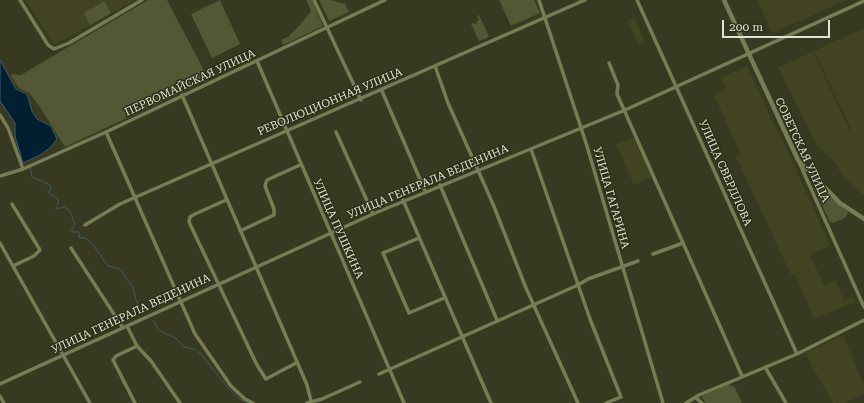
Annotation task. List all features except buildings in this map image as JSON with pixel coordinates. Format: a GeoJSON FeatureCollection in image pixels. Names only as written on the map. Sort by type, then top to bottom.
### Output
{"type":"FeatureCollection","features":[{"type":"Feature","properties":{"kind":"street"},"geometry":{"type":"LineString","coordinates":[[20,0],[48,45],[54,49],[70,43],[142,0]]}},
{"type":"Feature","properties":{"kind":"street"},"geometry":{"type":"LineString","coordinates":[[314,0],[361,100]]}},
{"type":"Feature","properties":{"kind":"street","name":"ПЕРВОМАЙСКАЯ УЛИЦА"},"geometry":{"type":"LineString","coordinates":[[0,176],[23,169],[106,132],[385,0]]}},
{"type":"Feature","properties":{"kind":"street","name":"УЛИЦА ГАГАРИНА"},"geometry":{"type":"LineString","coordinates":[[539,0],[546,17],[581,129],[663,403]]}},
{"type":"Feature","properties":{"kind":"street","name":"РЕВОЛЮЦИОННАЯ УЛИЦА"},"geometry":{"type":"LineString","coordinates":[[85,225],[101,217],[112,209],[285,131],[382,91],[585,0]]}},
{"type":"Feature","properties":{"kind":"street","name":"УЛИЦА СВЕРДЛОВА"},"geometry":{"type":"LineString","coordinates":[[637,0],[797,354]]}},
{"type":"Feature","properties":{"kind":"street","name":"СОВЕТСКАЯ УЛИЦА"},"geometry":{"type":"LineString","coordinates":[[724,0],[864,307]]}},
{"type":"Feature","properties":{"kind":"street","name":"УЛИЦА ГЕНЕРАЛА ВЕДЕНИНА"},"geometry":{"type":"LineString","coordinates":[[0,384],[403,200],[581,129],[864,1]]}},
{"type":"Feature","properties":{"kind":"street","name":"УЛИЦА ПУШКИНА"},"geometry":{"type":"LineString","coordinates":[[257,61],[329,234],[404,403]]}},
{"type":"Feature","properties":{"kind":"street"},"geometry":{"type":"LineString","coordinates":[[609,63],[618,85],[617,94],[742,376]]}},
{"type":"Feature","properties":{"kind":"street"},"geometry":{"type":"LineString","coordinates":[[435,66],[448,103],[578,403]]}},
{"type":"Feature","properties":{"kind":"street"},"geometry":{"type":"LineString","coordinates":[[382,91],[425,191]]}},
{"type":"Feature","properties":{"kind":"street"},"geometry":{"type":"LineString","coordinates":[[182,95],[213,164],[226,200],[256,267],[296,364],[307,385],[311,401]]}},
{"type":"Feature","properties":{"kind":"street"},"geometry":{"type":"LineString","coordinates":[[0,115],[8,128],[23,169]]}},
{"type":"Feature","properties":{"kind":"street"},"geometry":{"type":"LineString","coordinates":[[106,132],[179,301],[195,334],[231,386],[245,399],[253,403]]}},
{"type":"Feature","properties":{"kind":"street"},"geometry":{"type":"LineString","coordinates":[[336,132],[373,214]]}},
{"type":"Feature","properties":{"kind":"street"},"geometry":{"type":"LineString","coordinates":[[531,149],[578,285],[621,397],[606,403]]}},
{"type":"Feature","properties":{"kind":"street"},"geometry":{"type":"LineString","coordinates":[[798,160],[840,202],[864,219]]}},
{"type":"Feature","properties":{"kind":"street"},"geometry":{"type":"LineString","coordinates":[[240,231],[274,216],[274,209],[265,186],[265,182],[300,165]]}},
{"type":"Feature","properties":{"kind":"street"},"geometry":{"type":"LineString","coordinates":[[440,185],[497,320]]}},
{"type":"Feature","properties":{"kind":"street"},"geometry":{"type":"LineString","coordinates":[[226,200],[195,214],[189,219],[218,284],[257,365],[266,379],[296,364]]}},
{"type":"Feature","properties":{"kind":"street"},"geometry":{"type":"LineString","coordinates":[[403,200],[444,298],[491,403]]}},
{"type":"Feature","properties":{"kind":"street"},"geometry":{"type":"LineString","coordinates":[[12,204],[40,250],[34,256],[13,266]]}},
{"type":"Feature","properties":{"kind":"street"},"geometry":{"type":"LineString","coordinates":[[419,238],[383,253],[409,313],[444,298]]}},
{"type":"Feature","properties":{"kind":"street"},"geometry":{"type":"LineString","coordinates":[[0,243],[90,403]]}},
{"type":"Feature","properties":{"kind":"street"},"geometry":{"type":"LineString","coordinates":[[652,254],[683,243]]}},
{"type":"Feature","properties":{"kind":"street"},"geometry":{"type":"LineString","coordinates":[[71,248],[137,346],[151,361],[180,403]]}},
{"type":"Feature","properties":{"kind":"street"},"geometry":{"type":"LineString","coordinates":[[379,374],[578,285],[588,279],[622,265],[638,261]]}},
{"type":"Feature","properties":{"kind":"street"},"geometry":{"type":"LineString","coordinates":[[686,403],[699,395],[742,376],[797,354],[864,320]]}},
{"type":"Feature","properties":{"kind":"street"},"geometry":{"type":"LineString","coordinates":[[135,403],[116,369],[114,358],[137,346]]}},
{"type":"Feature","properties":{"kind":"street"},"geometry":{"type":"LineString","coordinates":[[765,367],[786,403]]}},
{"type":"Feature","properties":{"kind":"street"},"geometry":{"type":"LineString","coordinates":[[307,403],[322,399],[360,382]]}},
{"type":"Feature","properties":{"kind":"street"},"geometry":{"type":"LineString","coordinates":[[0,396],[4,403]]}},
{"type":"Feature","properties":{"kind":"street"},"geometry":{"type":"LineString","coordinates":[[696,398],[702,403]]}},
{"type":"Feature","properties":{"kind":"shaded area"},"geometry":{"type":"Polygon","coordinates":[[[26,0],[135,0],[54,45],[26,0]]]}},
{"type":"Feature","properties":{"kind":"shaded area"},"geometry":{"type":"Polygon","coordinates":[[[148,0],[167,0],[208,80],[65,147],[38,104],[29,93],[19,88],[11,76],[12,74],[21,75],[148,0]]]}},
{"type":"Feature","properties":{"kind":"shaded area"},"geometry":{"type":"Polygon","coordinates":[[[220,0],[240,44],[212,58],[191,14],[220,0]]]}},
{"type":"Feature","properties":{"kind":"shaded area"},"geometry":{"type":"Polygon","coordinates":[[[306,0],[312,0],[323,26],[283,45],[281,40],[289,36],[311,11],[306,0]]]}},
{"type":"Feature","properties":{"kind":"shaded area"},"geometry":{"type":"Polygon","coordinates":[[[319,0],[331,0],[345,4],[349,12],[329,21],[319,0]]]}},
{"type":"Feature","properties":{"kind":"shaded area"},"geometry":{"type":"Polygon","coordinates":[[[499,0],[534,0],[540,13],[511,26],[499,0]]]}},
{"type":"Feature","properties":{"kind":"shaded area"},"geometry":{"type":"Polygon","coordinates":[[[758,0],[847,0],[772,33],[758,0]]]}},
{"type":"Feature","properties":{"kind":"shaded area"},"geometry":{"type":"Polygon","coordinates":[[[104,1],[111,13],[90,25],[84,13],[104,1]]]}},
{"type":"Feature","properties":{"kind":"shaded area"},"geometry":{"type":"Polygon","coordinates":[[[479,15],[489,37],[479,41],[471,24],[474,23],[477,25],[476,22],[479,20],[477,16],[479,15]]]}},
{"type":"Feature","properties":{"kind":"shaded area"},"geometry":{"type":"Polygon","coordinates":[[[634,17],[645,42],[639,45],[627,20],[634,17]]]}},
{"type":"Feature","properties":{"kind":"shaded area"},"geometry":{"type":"Polygon","coordinates":[[[864,28],[864,195],[861,194],[841,174],[836,164],[817,146],[778,67],[813,52],[850,131],[852,130],[814,51],[864,28]]]}},
{"type":"Feature","properties":{"kind":"shaded area"},"geometry":{"type":"Polygon","coordinates":[[[747,66],[783,141],[830,246],[810,255],[824,285],[835,280],[844,300],[852,296],[855,302],[814,319],[795,274],[791,275],[736,156],[741,154],[714,95],[726,89],[721,78],[747,66]]]}},
{"type":"Feature","properties":{"kind":"shaded area"},"geometry":{"type":"Polygon","coordinates":[[[635,137],[652,177],[634,185],[616,144],[635,137]]]}},
{"type":"Feature","properties":{"kind":"shaded area"},"geometry":{"type":"Polygon","coordinates":[[[818,181],[847,211],[848,213],[845,218],[833,223],[830,222],[813,186],[818,181]]]}},
{"type":"Feature","properties":{"kind":"shaded area"},"geometry":{"type":"Polygon","coordinates":[[[843,335],[864,386],[864,393],[844,403],[833,403],[805,353],[843,335]]]}},
{"type":"Feature","properties":{"kind":"shaded area"},"geometry":{"type":"Polygon","coordinates":[[[729,384],[735,388],[742,403],[706,403],[702,398],[702,396],[729,384]]]}},
{"type":"Feature","properties":{"kind":"water"},"geometry":{"type":"Polygon","coordinates":[[[0,60],[16,89],[27,94],[32,111],[37,119],[51,126],[57,139],[51,147],[40,155],[23,163],[15,136],[15,123],[0,101],[0,60]]]}},
{"type":"Feature","properties":{"kind":"waterway"},"geometry":{"type":"LineString","coordinates":[[30,168],[32,177],[50,185],[51,188],[49,193],[59,200],[56,209],[64,207],[70,211],[75,225],[72,232],[79,232],[79,238],[85,238],[91,242],[108,266],[118,268],[123,273],[133,288],[136,300],[143,312]]}},
{"type":"Feature","properties":{"kind":"waterway"},"geometry":{"type":"LineString","coordinates":[[153,320],[159,330],[177,339],[184,347],[195,349],[201,354],[227,387],[240,399],[248,403]]}}]}
